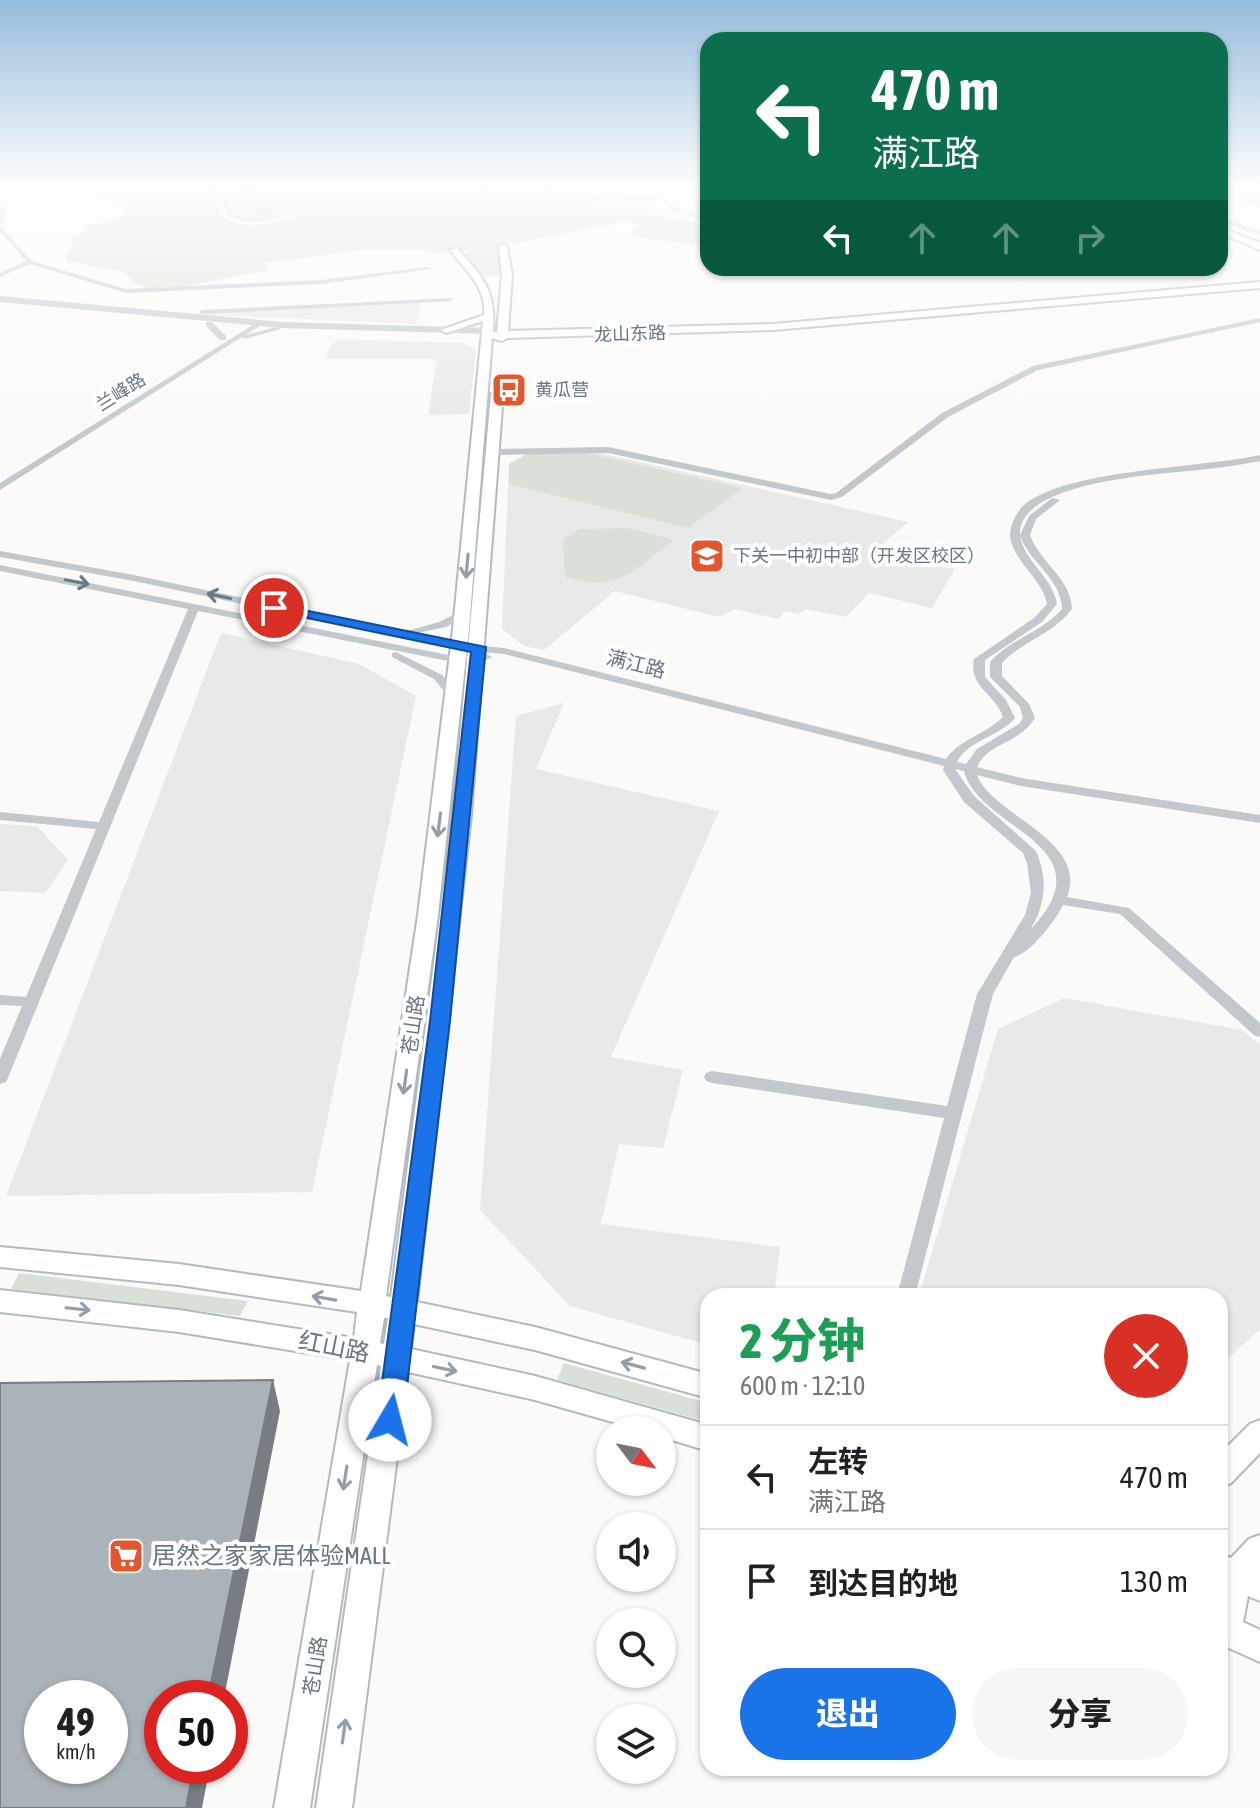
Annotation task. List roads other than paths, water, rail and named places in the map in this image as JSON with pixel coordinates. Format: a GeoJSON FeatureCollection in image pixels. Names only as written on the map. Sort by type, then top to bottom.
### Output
{"type":"FeatureCollection","features":[{"type":"Feature","properties":{"kind":"main road","name":"苍山路"},"geometry":{"type":"LineString","coordinates":[[334,1808],[398,1359],[441,1007],[468,653],[493,452],[495,333],[486,288],[471,270]]}},
{"type":"Feature","properties":{"kind":"main road","name":"苍山路"},"geometry":{"type":"LineString","coordinates":[[292,1808],[372,1307],[426,930],[454,696],[468,653],[463,613],[495,333],[506,270]]}},
{"type":"Feature","properties":{"kind":"main road","name":"龙山东路"},"geometry":{"type":"LineString","coordinates":[[550,333],[783,327],[1260,283]]}},
{"type":"Feature","properties":{"kind":"main road"},"geometry":{"type":"LineString","coordinates":[[446,333],[495,333],[521,325],[550,333]]}},
{"type":"Feature","properties":{"kind":"main road"},"geometry":{"type":"LineString","coordinates":[[446,333],[495,333],[517,341],[550,333]]}},
{"type":"Feature","properties":{"kind":"main road"},"geometry":{"type":"LineString","coordinates":[[0,1257],[184,1277],[372,1307],[561,1347],[700,1384]]}},
{"type":"Feature","properties":{"kind":"main road","name":"红山路"},"geometry":{"type":"LineString","coordinates":[[0,1301],[190,1323],[398,1359],[544,1392],[700,1436]]}},
{"type":"Feature","properties":{"kind":"main road"},"geometry":{"type":"LineString","coordinates":[[1228,1466],[1260,1433]]}},
{"type":"Feature","properties":{"kind":"main road"},"geometry":{"type":"LineString","coordinates":[[1228,1611],[1239,1577],[1260,1549]]}},
{"type":"Feature","properties":{"kind":"main road"},"geometry":{"type":"LineString","coordinates":[[1228,1632],[1260,1646]]}},
{"type":"Feature","properties":{"kind":"street"},"geometry":{"type":"LineString","coordinates":[[56,270],[119,291],[313,282],[416,270]]}},
{"type":"Feature","properties":{"kind":"street"},"geometry":{"type":"LineString","coordinates":[[185,288],[194,295]]}},
{"type":"Feature","properties":{"kind":"street"},"geometry":{"type":"LineString","coordinates":[[205,318],[451,299]]}},
{"type":"Feature","properties":{"kind":"street"},"geometry":{"type":"LineString","coordinates":[[0,302],[205,318],[277,329],[446,333]]}},
{"type":"Feature","properties":{"kind":"street"},"geometry":{"type":"LineString","coordinates":[[198,303],[205,318],[228,339],[277,329]]}},
{"type":"Feature","properties":{"kind":"street"},"geometry":{"type":"LineString","coordinates":[[493,452],[608,450],[831,497],[839,495],[945,415],[1036,368],[1260,320]]}},
{"type":"Feature","properties":{"kind":"street"},"geometry":{"type":"LineString","coordinates":[[250,325],[446,333]]}},
{"type":"Feature","properties":{"kind":"street","name":"兰峰路"},"geometry":{"type":"LineString","coordinates":[[0,487],[250,325]]}},
{"type":"Feature","properties":{"kind":"street","name":"兰峰路"},"geometry":{"type":"LineString","coordinates":[[0,478],[228,339]]}},
{"type":"Feature","properties":{"kind":"street"},"geometry":{"type":"LineString","coordinates":[[908,1288],[985,994],[1032,915],[1038,893],[1032,855],[959,788],[949,766],[961,748],[1009,719],[1005,706],[982,683],[977,669],[986,652],[1038,620],[1052,606],[1051,594],[1017,544],[1017,520],[1035,502],[1071,489],[1214,468],[1260,458]]}},
{"type":"Feature","properties":{"kind":"street"},"geometry":{"type":"LineString","coordinates":[[1003,964],[1046,926],[1061,900],[1063,878],[1058,861],[1021,822],[978,789],[970,771],[978,753],[1013,736],[1027,722],[1027,709],[998,681],[993,670],[1006,652],[1065,612],[1065,594],[1028,546],[1027,527],[1047,505],[1071,489],[1260,465]]}},
{"type":"Feature","properties":{"kind":"street","name":"满江路"},"geometry":{"type":"LineString","coordinates":[[0,554],[391,633],[468,653]]}},
{"type":"Feature","properties":{"kind":"street","name":"满江路"},"geometry":{"type":"LineString","coordinates":[[0,568],[318,634],[501,656],[1065,796],[1259,817]]}},
{"type":"Feature","properties":{"kind":"street"},"geometry":{"type":"LineString","coordinates":[[1035,574],[1050,573]]}},
{"type":"Feature","properties":{"kind":"street"},"geometry":{"type":"LineString","coordinates":[[0,1078],[194,607]]}},
{"type":"Feature","properties":{"kind":"street"},"geometry":{"type":"LineString","coordinates":[[391,633],[433,628],[463,613]]}},
{"type":"Feature","properties":{"kind":"street"},"geometry":{"type":"LineString","coordinates":[[318,634],[409,660],[438,677],[454,696]]}},
{"type":"Feature","properties":{"kind":"street"},"geometry":{"type":"LineString","coordinates":[[0,816],[104,826]]}},
{"type":"Feature","properties":{"kind":"street"},"geometry":{"type":"LineString","coordinates":[[1004,829],[1021,822]]}},
{"type":"Feature","properties":{"kind":"street"},"geometry":{"type":"LineString","coordinates":[[1061,900],[1124,911],[1260,1032]]}},
{"type":"Feature","properties":{"kind":"street"},"geometry":{"type":"LineString","coordinates":[[0,1000],[32,1002]]}},
{"type":"Feature","properties":{"kind":"street"},"geometry":{"type":"LineString","coordinates":[[712,1077],[953,1113]]}},
{"type":"Feature","properties":{"kind":"place","name":"黄瓜营"},"geometry":{"type":"Point","coordinates":[509,390]}},
{"type":"Feature","properties":{"kind":"place","name":"下关一中初中部（开发区校区）"},"geometry":{"type":"Point","coordinates":[707,556]}},
{"type":"Feature","properties":{"kind":"place","name":"居然之家家居体验MALL"},"geometry":{"type":"Point","coordinates":[126,1556]}}]}
